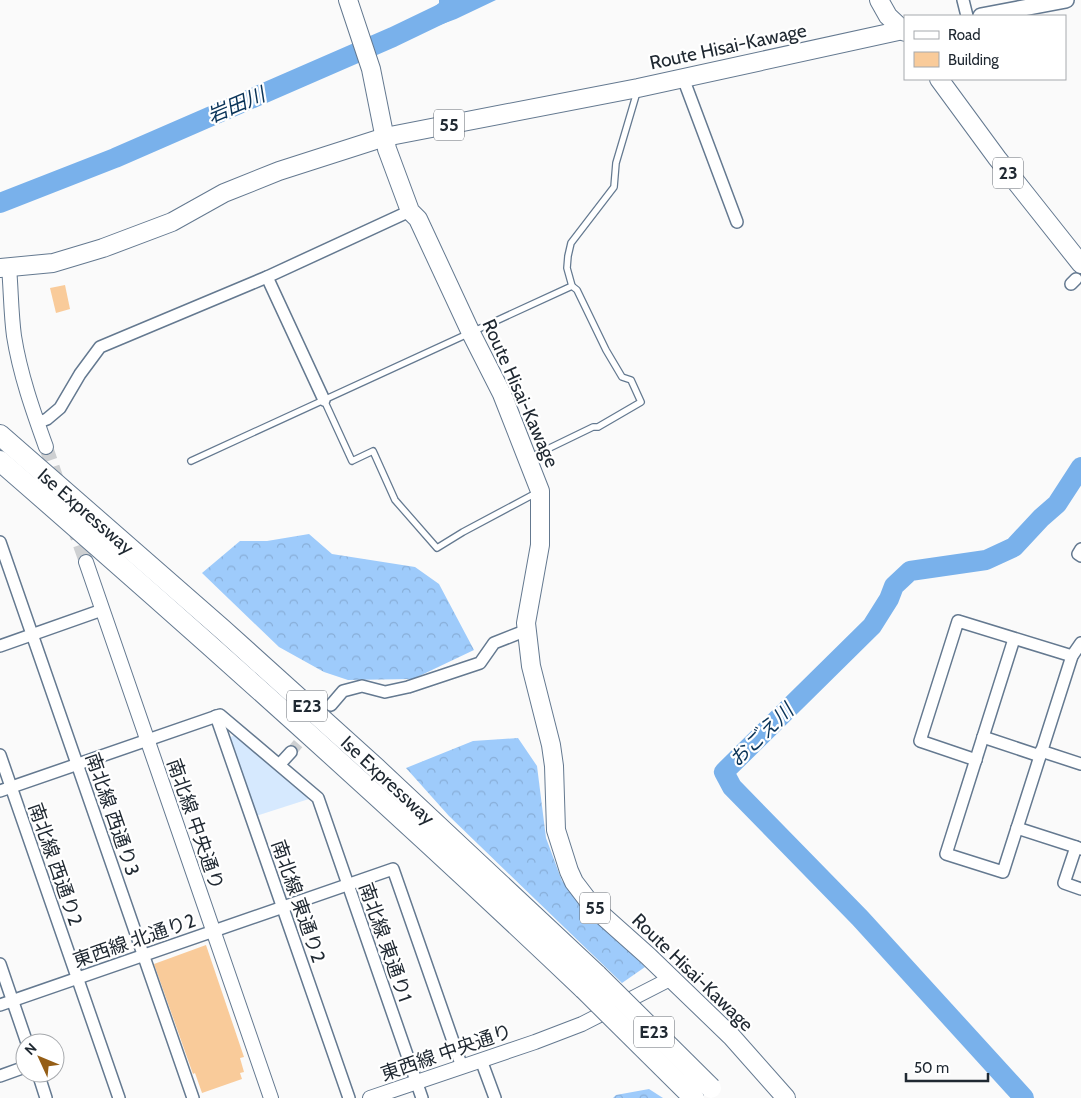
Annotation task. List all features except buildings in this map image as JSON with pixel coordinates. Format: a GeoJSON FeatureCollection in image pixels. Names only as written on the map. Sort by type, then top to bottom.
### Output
{"type":"FeatureCollection","features":[{"type":"Feature","properties":{"kind":"highway","name":"Ise Expressway"},"geometry":{"type":"LineString","coordinates":[[3,447],[216,650],[591,982],[708,1095]]}},
{"type":"Feature","properties":{"kind":"main road","name":"Route Hisai-Kawage"},"geometry":{"type":"LineString","coordinates":[[348,0],[371,69],[387,149],[410,211],[418,219],[471,333],[502,394],[540,491],[540,545],[526,623],[531,666],[551,745],[554,766],[556,830],[566,865],[574,882],[592,907],[732,1037],[786,1098]]}},
{"type":"Feature","properties":{"kind":"main road"},"geometry":{"type":"LineString","coordinates":[[879,0],[888,16],[904,31]]}},
{"type":"Feature","properties":{"kind":"main road"},"geometry":{"type":"LineString","coordinates":[[986,15],[1066,0]]}},
{"type":"Feature","properties":{"kind":"main road","name":"Route Hisai-Kawage"},"geometry":{"type":"LineString","coordinates":[[5,268],[53,263],[103,248],[172,222],[224,193],[279,171],[385,138],[638,88],[904,31]]}},
{"type":"Feature","properties":{"kind":"main road","name":"23"},"geometry":{"type":"LineString","coordinates":[[940,80],[997,158],[1076,276]]}},
{"type":"Feature","properties":{"kind":"street"},"geometry":{"type":"LineString","coordinates":[[963,0],[967,15]]}},
{"type":"Feature","properties":{"kind":"street"},"geometry":{"type":"LineString","coordinates":[[683,78],[737,222]]}},
{"type":"Feature","properties":{"kind":"street"},"geometry":{"type":"LineString","coordinates":[[37,423],[47,419],[60,408],[80,374],[100,348],[267,277],[410,211]]}},
{"type":"Feature","properties":{"kind":"street"},"geometry":{"type":"LineString","coordinates":[[5,268],[15,343],[27,391],[46,447]]}},
{"type":"Feature","properties":{"kind":"street"},"geometry":{"type":"LineString","coordinates":[[267,277],[324,400]]}},
{"type":"Feature","properties":{"kind":"street","name":"南北線 西通り3"},"geometry":{"type":"LineString","coordinates":[[0,542],[193,1098]]}},
{"type":"Feature","properties":{"kind":"street"},"geometry":{"type":"LineString","coordinates":[[1081,549],[1078,554],[1081,556]]}},
{"type":"Feature","properties":{"kind":"street","name":"南北線 中央通り"},"geometry":{"type":"LineString","coordinates":[[86,562],[269,1098]]}},
{"type":"Feature","properties":{"kind":"street"},"geometry":{"type":"LineString","coordinates":[[0,646],[102,610]]}},
{"type":"Feature","properties":{"kind":"street"},"geometry":{"type":"LineString","coordinates":[[976,760],[920,741],[958,621],[1072,656]]}},
{"type":"Feature","properties":{"kind":"street"},"geometry":{"type":"LineString","coordinates":[[331,705],[343,691],[362,686],[385,692],[408,687],[480,663],[494,643],[527,630]]}},
{"type":"Feature","properties":{"kind":"street"},"geometry":{"type":"LineString","coordinates":[[1014,639],[946,854],[1003,872],[1072,656],[1081,642]]}},
{"type":"Feature","properties":{"kind":"street"},"geometry":{"type":"LineString","coordinates":[[0,791],[220,714],[280,764],[291,752]]}},
{"type":"Feature","properties":{"kind":"street","name":"南北線 東通り2"},"geometry":{"type":"LineString","coordinates":[[216,716],[349,1098]]}},
{"type":"Feature","properties":{"kind":"street"},"geometry":{"type":"LineString","coordinates":[[983,737],[1081,764]]}},
{"type":"Feature","properties":{"kind":"street","name":"南北線 西通り2"},"geometry":{"type":"LineString","coordinates":[[0,755],[119,1098]]}},
{"type":"Feature","properties":{"kind":"street","name":"南北線 東通り1"},"geometry":{"type":"LineString","coordinates":[[280,764],[318,798],[422,1098]]}},
{"type":"Feature","properties":{"kind":"street"},"geometry":{"type":"LineString","coordinates":[[1017,828],[1078,848],[1064,883],[1081,889]]}},
{"type":"Feature","properties":{"kind":"street","name":"東西線 北通り2"},"geometry":{"type":"LineString","coordinates":[[0,1005],[393,869],[462,1067]]}},
{"type":"Feature","properties":{"kind":"street"},"geometry":{"type":"LineString","coordinates":[[0,964],[24,1033]]}},
{"type":"Feature","properties":{"kind":"street","name":"東西線 中央通り"},"geometry":{"type":"LineString","coordinates":[[370,1098],[535,1042],[582,1024],[670,978]]}},
{"type":"Feature","properties":{"kind":"street"},"geometry":{"type":"LineString","coordinates":[[482,1060],[495,1098]]}},
{"type":"Feature","properties":{"kind":"street"},"geometry":{"type":"LineString","coordinates":[[0,1076],[15,1071]]}},
{"type":"Feature","properties":{"kind":"street"},"geometry":{"type":"LineString","coordinates":[[41,1083],[46,1098]]}},
{"type":"Feature","properties":{"kind":"lane"},"geometry":{"type":"LineString","coordinates":[[528,459],[593,427],[598,427],[641,402],[631,380],[622,376],[606,350],[576,290],[572,286],[568,268],[571,243],[614,187],[616,163],[638,88]]}},
{"type":"Feature","properties":{"kind":"lane"},"geometry":{"type":"LineString","coordinates":[[191,461],[572,286]]}},
{"type":"Feature","properties":{"kind":"lane"},"geometry":{"type":"LineString","coordinates":[[324,400],[352,461],[373,451],[395,500],[437,548],[540,491]]}},
{"type":"Feature","properties":{"kind":"green space"},"geometry":{"type":"Polygon","coordinates":[[[309,534],[332,554],[415,567],[439,584],[474,650],[413,679],[348,680],[324,672],[279,647],[202,573],[240,541],[267,541],[309,534]]]}},
{"type":"Feature","properties":{"kind":"green space"},"geometry":{"type":"Polygon","coordinates":[[[518,738],[537,766],[546,838],[562,881],[645,967],[622,983],[449,816],[406,768],[473,741],[518,738]]]}},
{"type":"Feature","properties":{"kind":"green space"},"geometry":{"type":"Polygon","coordinates":[[[649,1089],[663,1098],[613,1098],[616,1095],[649,1089]]]}},
{"type":"Feature","properties":{"kind":"shaded area"},"geometry":{"type":"Polygon","coordinates":[[[236,734],[312,798],[256,816],[229,738],[236,734]]]}},
{"type":"Feature","properties":{"kind":"water"},"geometry":{"type":"Polygon","coordinates":[[[439,0],[496,0],[456,19],[391,43],[439,3],[439,0]]]}},
{"type":"Feature","properties":{"kind":"waterway","name":"岩田川"},"geometry":{"type":"LineString","coordinates":[[0,203],[115,158],[393,37],[470,0]]}},
{"type":"Feature","properties":{"kind":"waterway","name":"おごえ川"},"geometry":{"type":"LineString","coordinates":[[1024,1098],[860,918],[732,787],[724,772],[872,626],[889,599],[894,586],[910,571],[986,560],[1014,547],[1057,504],[1081,467]]}},
{"type":"Feature","properties":{"kind":"tunnel"},"geometry":{"type":"LineString","coordinates":[[46,447],[59,486]]}},
{"type":"Feature","properties":{"kind":"tunnel"},"geometry":{"type":"LineString","coordinates":[[73,525],[86,562]]}},
{"type":"Feature","properties":{"kind":"tunnel"},"geometry":{"type":"LineString","coordinates":[[291,752],[331,705]]}}]}
